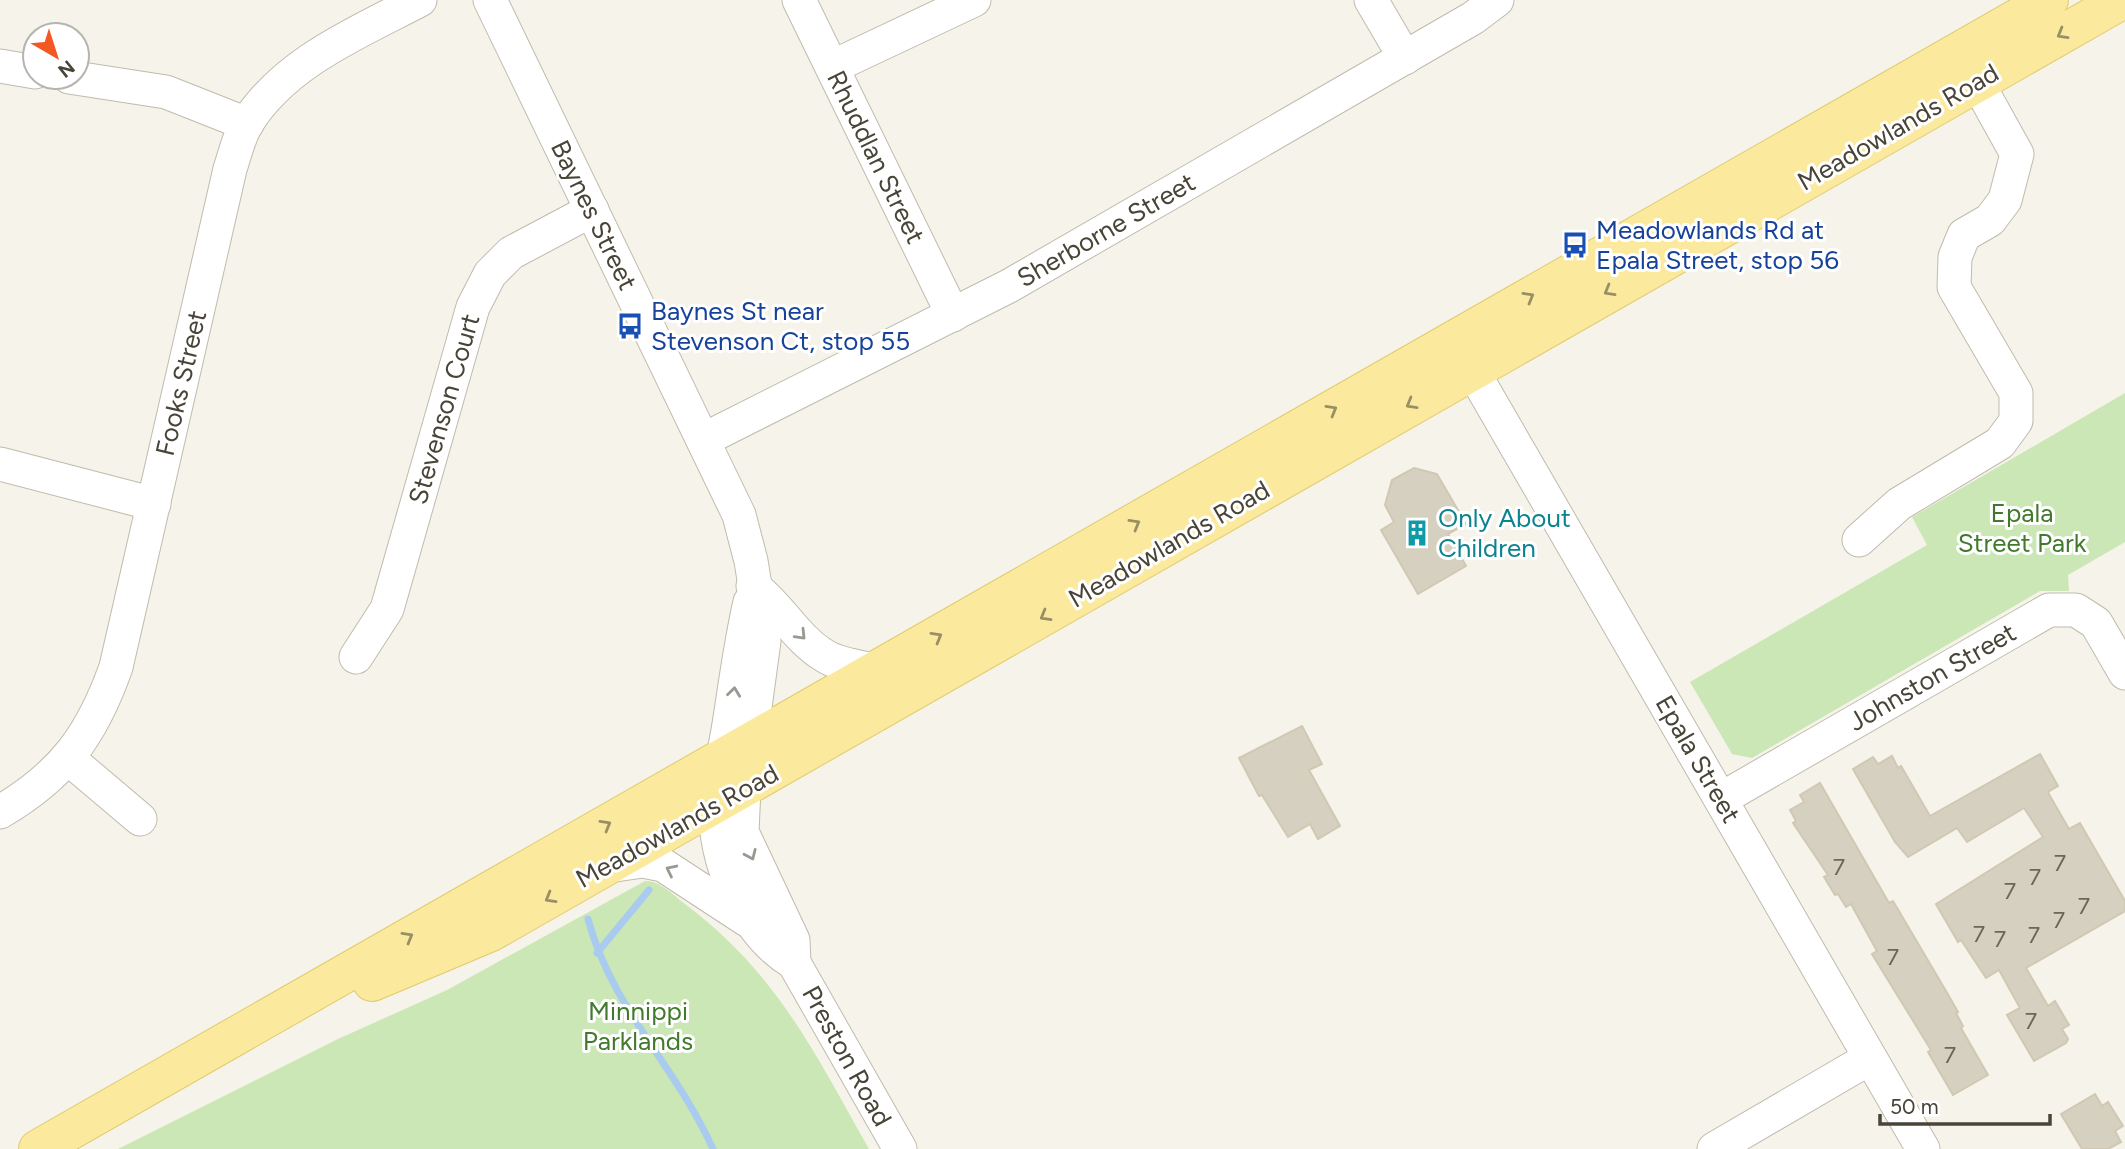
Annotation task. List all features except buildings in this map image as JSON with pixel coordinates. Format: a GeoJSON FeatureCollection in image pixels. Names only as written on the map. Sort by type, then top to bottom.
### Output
{"type":"FeatureCollection","features":[{"type":"Feature","properties":{"kind":"main road","name":"Meadowlands Road"},"geometry":{"type":"LineString","coordinates":[[199,1056],[491,932],[606,866],[878,671],[2049,0]]}},
{"type":"Feature","properties":{"kind":"main road","name":"Meadowlands Road"},"geometry":{"type":"LineString","coordinates":[[38,1149],[199,1056],[734,774],[1472,370],[2122,0]]}},
{"type":"Feature","properties":{"kind":"street","name":"Fooks Street"},"geometry":{"type":"LineString","coordinates":[[0,812],[38,786],[69,759],[88,735],[116,667],[230,169],[247,124],[278,85],[321,52],[420,0]]}},
{"type":"Feature","properties":{"kind":"street","name":"Baynes Street"},"geometry":{"type":"LineString","coordinates":[[490,0],[739,515],[751,561],[753,586],[738,655],[734,774]]}},
{"type":"Feature","properties":{"kind":"street","name":"Rhuddlan Street"},"geometry":{"type":"LineString","coordinates":[[799,0],[953,315]]}},
{"type":"Feature","properties":{"kind":"street"},"geometry":{"type":"LineString","coordinates":[[832,67],[974,0]]}},
{"type":"Feature","properties":{"kind":"street"},"geometry":{"type":"LineString","coordinates":[[1371,0],[1405,58]]}},
{"type":"Feature","properties":{"kind":"street","name":"Sherborne Street"},"geometry":{"type":"LineString","coordinates":[[703,440],[953,315],[1405,58],[1473,18],[1497,0]]}},
{"type":"Feature","properties":{"kind":"street"},"geometry":{"type":"LineString","coordinates":[[0,66],[21,70]]}},
{"type":"Feature","properties":{"kind":"street"},"geometry":{"type":"LineString","coordinates":[[91,80],[166,92],[247,124]]}},
{"type":"Feature","properties":{"kind":"street"},"geometry":{"type":"LineString","coordinates":[[1859,540],[1899,504],[2000,443],[2015,421],[2016,393],[1954,287],[1955,257],[1964,235],[1990,220],[2005,200],[2017,153],[1976,82]]}},
{"type":"Feature","properties":{"kind":"street","name":"Stevenson Court"},"geometry":{"type":"LineString","coordinates":[[356,657],[387,609],[473,307],[490,274],[511,253],[592,210]]}},
{"type":"Feature","properties":{"kind":"street","name":"Epala Street"},"geometry":{"type":"LineString","coordinates":[[1472,370],[1923,1149]]}},
{"type":"Feature","properties":{"kind":"street"},"geometry":{"type":"LineString","coordinates":[[0,464],[154,504]]}},
{"type":"Feature","properties":{"kind":"street"},"geometry":{"type":"LineString","coordinates":[[753,586],[773,601],[808,643],[826,657],[878,671]]}},
{"type":"Feature","properties":{"kind":"street","name":"Johnston Street"},"geometry":{"type":"LineString","coordinates":[[1721,799],[2049,610],[2076,610],[2096,624],[2125,673]]}},
{"type":"Feature","properties":{"kind":"street"},"geometry":{"type":"LineString","coordinates":[[69,759],[140,819]]}},
{"type":"Feature","properties":{"kind":"street","name":"Preston Road"},"geometry":{"type":"LineString","coordinates":[[734,774],[723,858],[749,921],[773,951],[794,963]]}},
{"type":"Feature","properties":{"kind":"street","name":"Preston Road"},"geometry":{"type":"LineString","coordinates":[[734,774],[742,832],[793,940],[794,963],[900,1149]]}},
{"type":"Feature","properties":{"kind":"street"},"geometry":{"type":"LineString","coordinates":[[606,866],[643,861],[663,865],[749,921]]}},
{"type":"Feature","properties":{"kind":"street"},"geometry":{"type":"LineString","coordinates":[[1714,1149],[1870,1058]]}},
{"type":"Feature","properties":{"kind":"green space","name":"Epala Street Park"},"geometry":{"type":"Polygon","coordinates":[[[2125,393],[2125,542],[2068,575],[2069,591],[2040,591],[1752,758],[1732,754],[1690,682],[1927,545],[1912,517],[2125,393]]]}},
{"type":"Feature","properties":{"kind":"green space","name":"Minnippi Parklands"},"geometry":{"type":"Polygon","coordinates":[[[645,881],[666,889],[717,930],[769,986],[811,1047],[869,1149],[118,1149],[338,1039],[447,990],[645,881]]]}},
{"type":"Feature","properties":{"kind":"waterway"},"geometry":{"type":"LineString","coordinates":[[597,953],[649,890]]}},
{"type":"Feature","properties":{"kind":"waterway"},"geometry":{"type":"LineString","coordinates":[[588,919],[598,951],[612,981],[682,1091],[713,1149]]}},
{"type":"Feature","properties":{"kind":"place","name":"Meadowlands Rd at Epala Street, stop 56"},"geometry":{"type":"Point","coordinates":[1575,245]}},
{"type":"Feature","properties":{"kind":"place","name":"Baynes St near Stevenson Ct, stop 55"},"geometry":{"type":"Point","coordinates":[630,326]}},
{"type":"Feature","properties":{"kind":"place","name":"Only About Children"},"geometry":{"type":"Point","coordinates":[1417,533]}}]}
